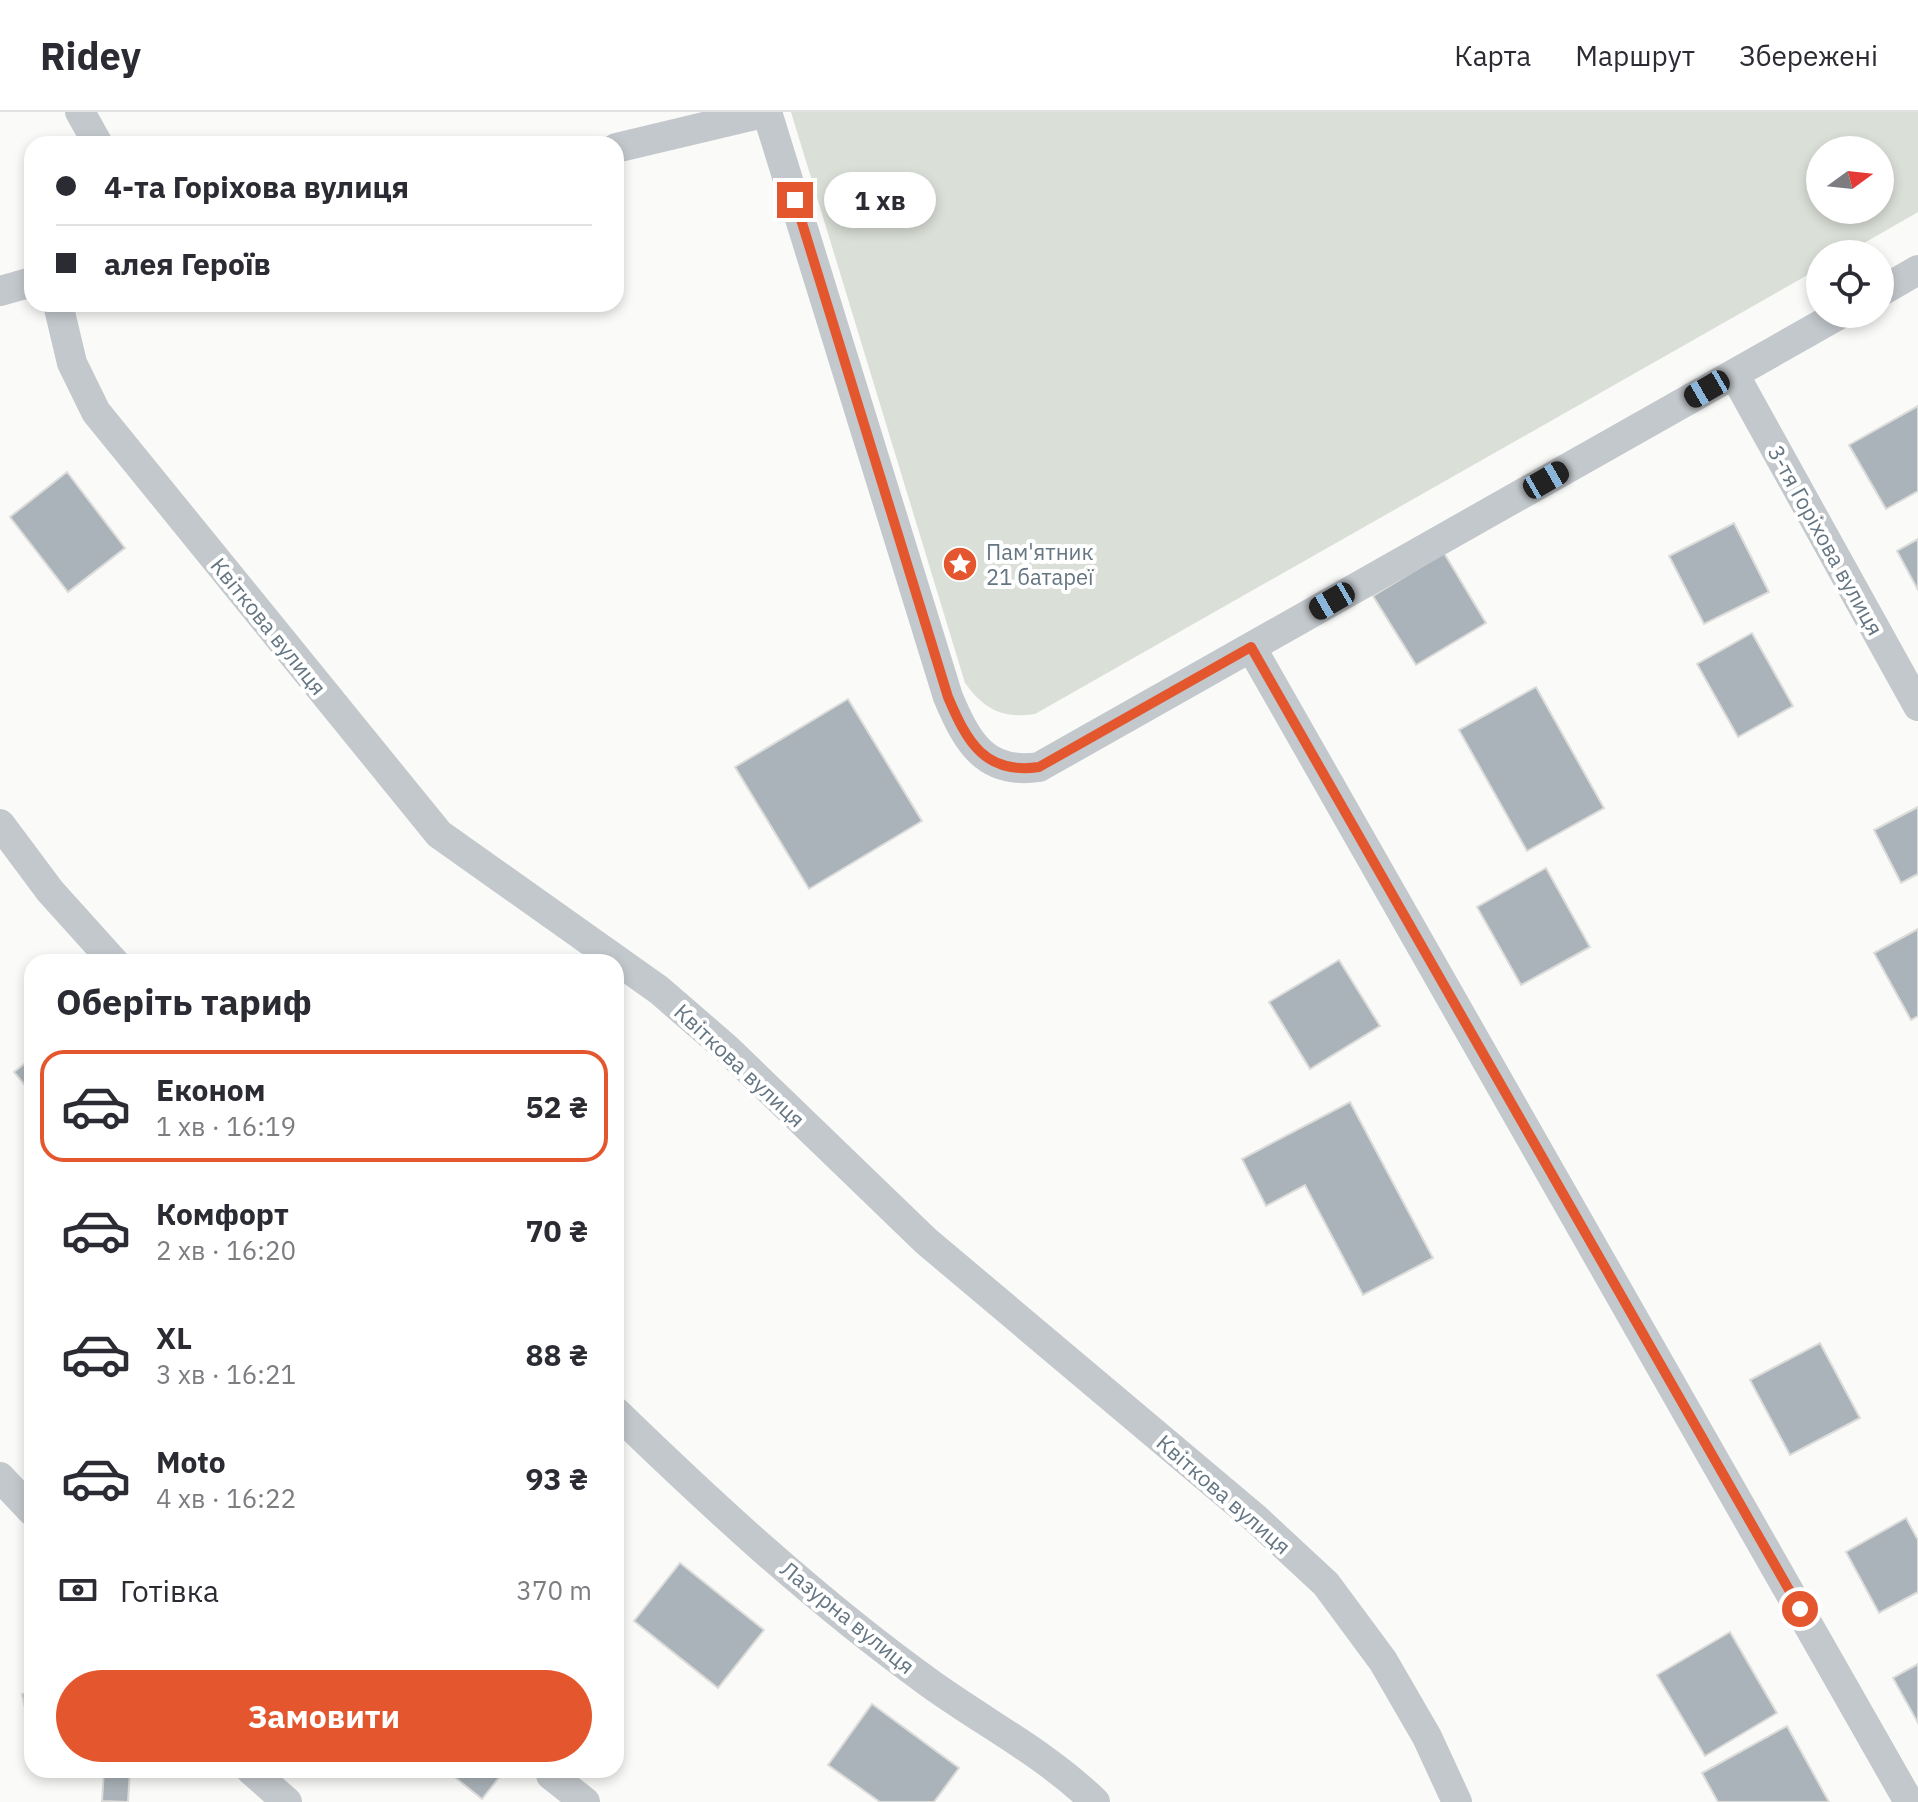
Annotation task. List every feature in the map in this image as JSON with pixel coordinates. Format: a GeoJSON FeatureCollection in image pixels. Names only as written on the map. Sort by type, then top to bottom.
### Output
{"type":"FeatureCollection","features":[{"type":"Feature","properties":{"kind":"street"},"geometry":{"type":"LineString","coordinates":[[80,112],[94,136]]}},
{"type":"Feature","properties":{"kind":"street"},"geometry":{"type":"LineString","coordinates":[[624,146],[767,112],[948,697],[962,731],[979,752],[995,763],[1016,770],[1039,767],[1815,328]]}},
{"type":"Feature","properties":{"kind":"street"},"geometry":{"type":"LineString","coordinates":[[1894,284],[1918,270]]}},
{"type":"Feature","properties":{"kind":"street"},"geometry":{"type":"LineString","coordinates":[[0,291],[24,284]]}},
{"type":"Feature","properties":{"kind":"street","name":"Квіткова вулиця"},"geometry":{"type":"LineString","coordinates":[[60,312],[72,363],[96,412],[439,834],[608,954]]}},
{"type":"Feature","properties":{"kind":"street","name":"3-тя Горіхова вулиця"},"geometry":{"type":"LineString","coordinates":[[1734,374],[1918,706]]}},
{"type":"Feature","properties":{"kind":"street"},"geometry":{"type":"LineString","coordinates":[[1251,647],[1909,1802]]}},
{"type":"Feature","properties":{"kind":"street"},"geometry":{"type":"LineString","coordinates":[[0,824],[50,891],[107,954]]}},
{"type":"Feature","properties":{"kind":"street","name":"Квіткова вулиця"},"geometry":{"type":"LineString","coordinates":[[624,965],[659,990],[726,1048],[926,1241],[1255,1518],[1326,1584],[1383,1661],[1427,1737],[1457,1802]]}},
{"type":"Feature","properties":{"kind":"street","name":"Лазурна вулиця"},"geometry":{"type":"LineString","coordinates":[[624,1419],[811,1589],[927,1681],[1071,1778],[1095,1802]]}},
{"type":"Feature","properties":{"kind":"street"},"geometry":{"type":"LineString","coordinates":[[0,1477],[24,1502]]}},
{"type":"Feature","properties":{"kind":"street"},"geometry":{"type":"LineString","coordinates":[[260,1778],[287,1802]]}},
{"type":"Feature","properties":{"kind":"street"},"geometry":{"type":"LineString","coordinates":[[555,1778],[585,1802]]}},
{"type":"Feature","properties":{"kind":"shaded area"},"geometry":{"type":"Polygon","coordinates":[[[791,112],[1918,112],[1918,212],[1869,240],[1806,240],[1806,276],[1035,714],[1003,713],[979,700],[965,683],[791,112]]]}},
{"type":"Feature","properties":{"kind":"building"},"geometry":{"type":"Polygon","coordinates":[[[1918,406],[1918,491],[1886,509],[1849,445],[1918,406]]]}},
{"type":"Feature","properties":{"kind":"building"},"geometry":{"type":"Polygon","coordinates":[[[67,472],[125,548],[68,592],[10,517],[67,472]]]}},
{"type":"Feature","properties":{"kind":"building"},"geometry":{"type":"Polygon","coordinates":[[[1734,523],[1769,592],[1704,624],[1669,556],[1734,523]]]}},
{"type":"Feature","properties":{"kind":"building"},"geometry":{"type":"Polygon","coordinates":[[[1918,539],[1918,590],[1897,551],[1918,539]]]}},
{"type":"Feature","properties":{"kind":"building"},"geometry":{"type":"Polygon","coordinates":[[[1444,553],[1486,623],[1416,665],[1373,596],[1444,553]]]}},
{"type":"Feature","properties":{"kind":"building"},"geometry":{"type":"Polygon","coordinates":[[[1752,633],[1793,706],[1738,737],[1697,664],[1752,633]]]}},
{"type":"Feature","properties":{"kind":"building"},"geometry":{"type":"Polygon","coordinates":[[[1536,687],[1604,808],[1527,851],[1459,730],[1536,687]]]}},
{"type":"Feature","properties":{"kind":"building"},"geometry":{"type":"Polygon","coordinates":[[[848,699],[922,821],[809,889],[735,767],[848,699]]]}},
{"type":"Feature","properties":{"kind":"building"},"geometry":{"type":"Polygon","coordinates":[[[1918,807],[1918,874],[1901,883],[1874,830],[1918,807]]]}},
{"type":"Feature","properties":{"kind":"building"},"geometry":{"type":"Polygon","coordinates":[[[1546,868],[1590,947],[1521,985],[1477,907],[1546,868]]]}},
{"type":"Feature","properties":{"kind":"building"},"geometry":{"type":"Polygon","coordinates":[[[1918,929],[1918,1016],[1911,1020],[1874,953],[1918,929]]]}},
{"type":"Feature","properties":{"kind":"building"},"geometry":{"type":"Polygon","coordinates":[[[1339,960],[1380,1026],[1310,1069],[1269,1002],[1339,960]]]}},
{"type":"Feature","properties":{"kind":"building"},"geometry":{"type":"Polygon","coordinates":[[[24,1064],[24,1084],[14,1072],[24,1064]]]}},
{"type":"Feature","properties":{"kind":"building"},"geometry":{"type":"Polygon","coordinates":[[[1350,1102],[1433,1258],[1363,1295],[1305,1185],[1266,1206],[1242,1159],[1350,1102]]]}},
{"type":"Feature","properties":{"kind":"building"},"geometry":{"type":"Polygon","coordinates":[[[1820,1343],[1860,1418],[1790,1455],[1750,1380],[1820,1343]]]}},
{"type":"Feature","properties":{"kind":"building"},"geometry":{"type":"Polygon","coordinates":[[[1906,1518],[1918,1540],[1918,1592],[1879,1613],[1846,1552],[1906,1518]]]}},
{"type":"Feature","properties":{"kind":"building"},"geometry":{"type":"Polygon","coordinates":[[[680,1563],[764,1630],[718,1688],[634,1621],[680,1563]]]}},
{"type":"Feature","properties":{"kind":"building"},"geometry":{"type":"Polygon","coordinates":[[[1730,1632],[1777,1713],[1705,1756],[1657,1675],[1730,1632]]]}},
{"type":"Feature","properties":{"kind":"building"},"geometry":{"type":"Polygon","coordinates":[[[1918,1664],[1918,1723],[1893,1678],[1918,1664]]]}},
{"type":"Feature","properties":{"kind":"building"},"geometry":{"type":"Polygon","coordinates":[[[872,1704],[959,1768],[934,1802],[880,1802],[828,1765],[872,1704]]]}},
{"type":"Feature","properties":{"kind":"building"},"geometry":{"type":"Polygon","coordinates":[[[1787,1726],[1829,1802],[1718,1802],[1702,1773],[1787,1726]]]}},
{"type":"Feature","properties":{"kind":"building"},"geometry":{"type":"Polygon","coordinates":[[[103,1778],[130,1778],[128,1802],[102,1801],[103,1778]]]}},
{"type":"Feature","properties":{"kind":"building"},"geometry":{"type":"Polygon","coordinates":[[[456,1778],[499,1778],[482,1799],[456,1778]]]}},
{"type":"Feature","properties":{"kind":"place","name":"Пам'ятник 21 батареї"},"geometry":{"type":"Point","coordinates":[960,564]}},
{"type":"Feature","properties":{"kind":"route"},"geometry":{"type":"LineString","coordinates":[[795,200],[948,697],[962,731],[979,752],[995,763],[1016,770],[1039,767],[1251,647],[1800,1609]]}}]}
